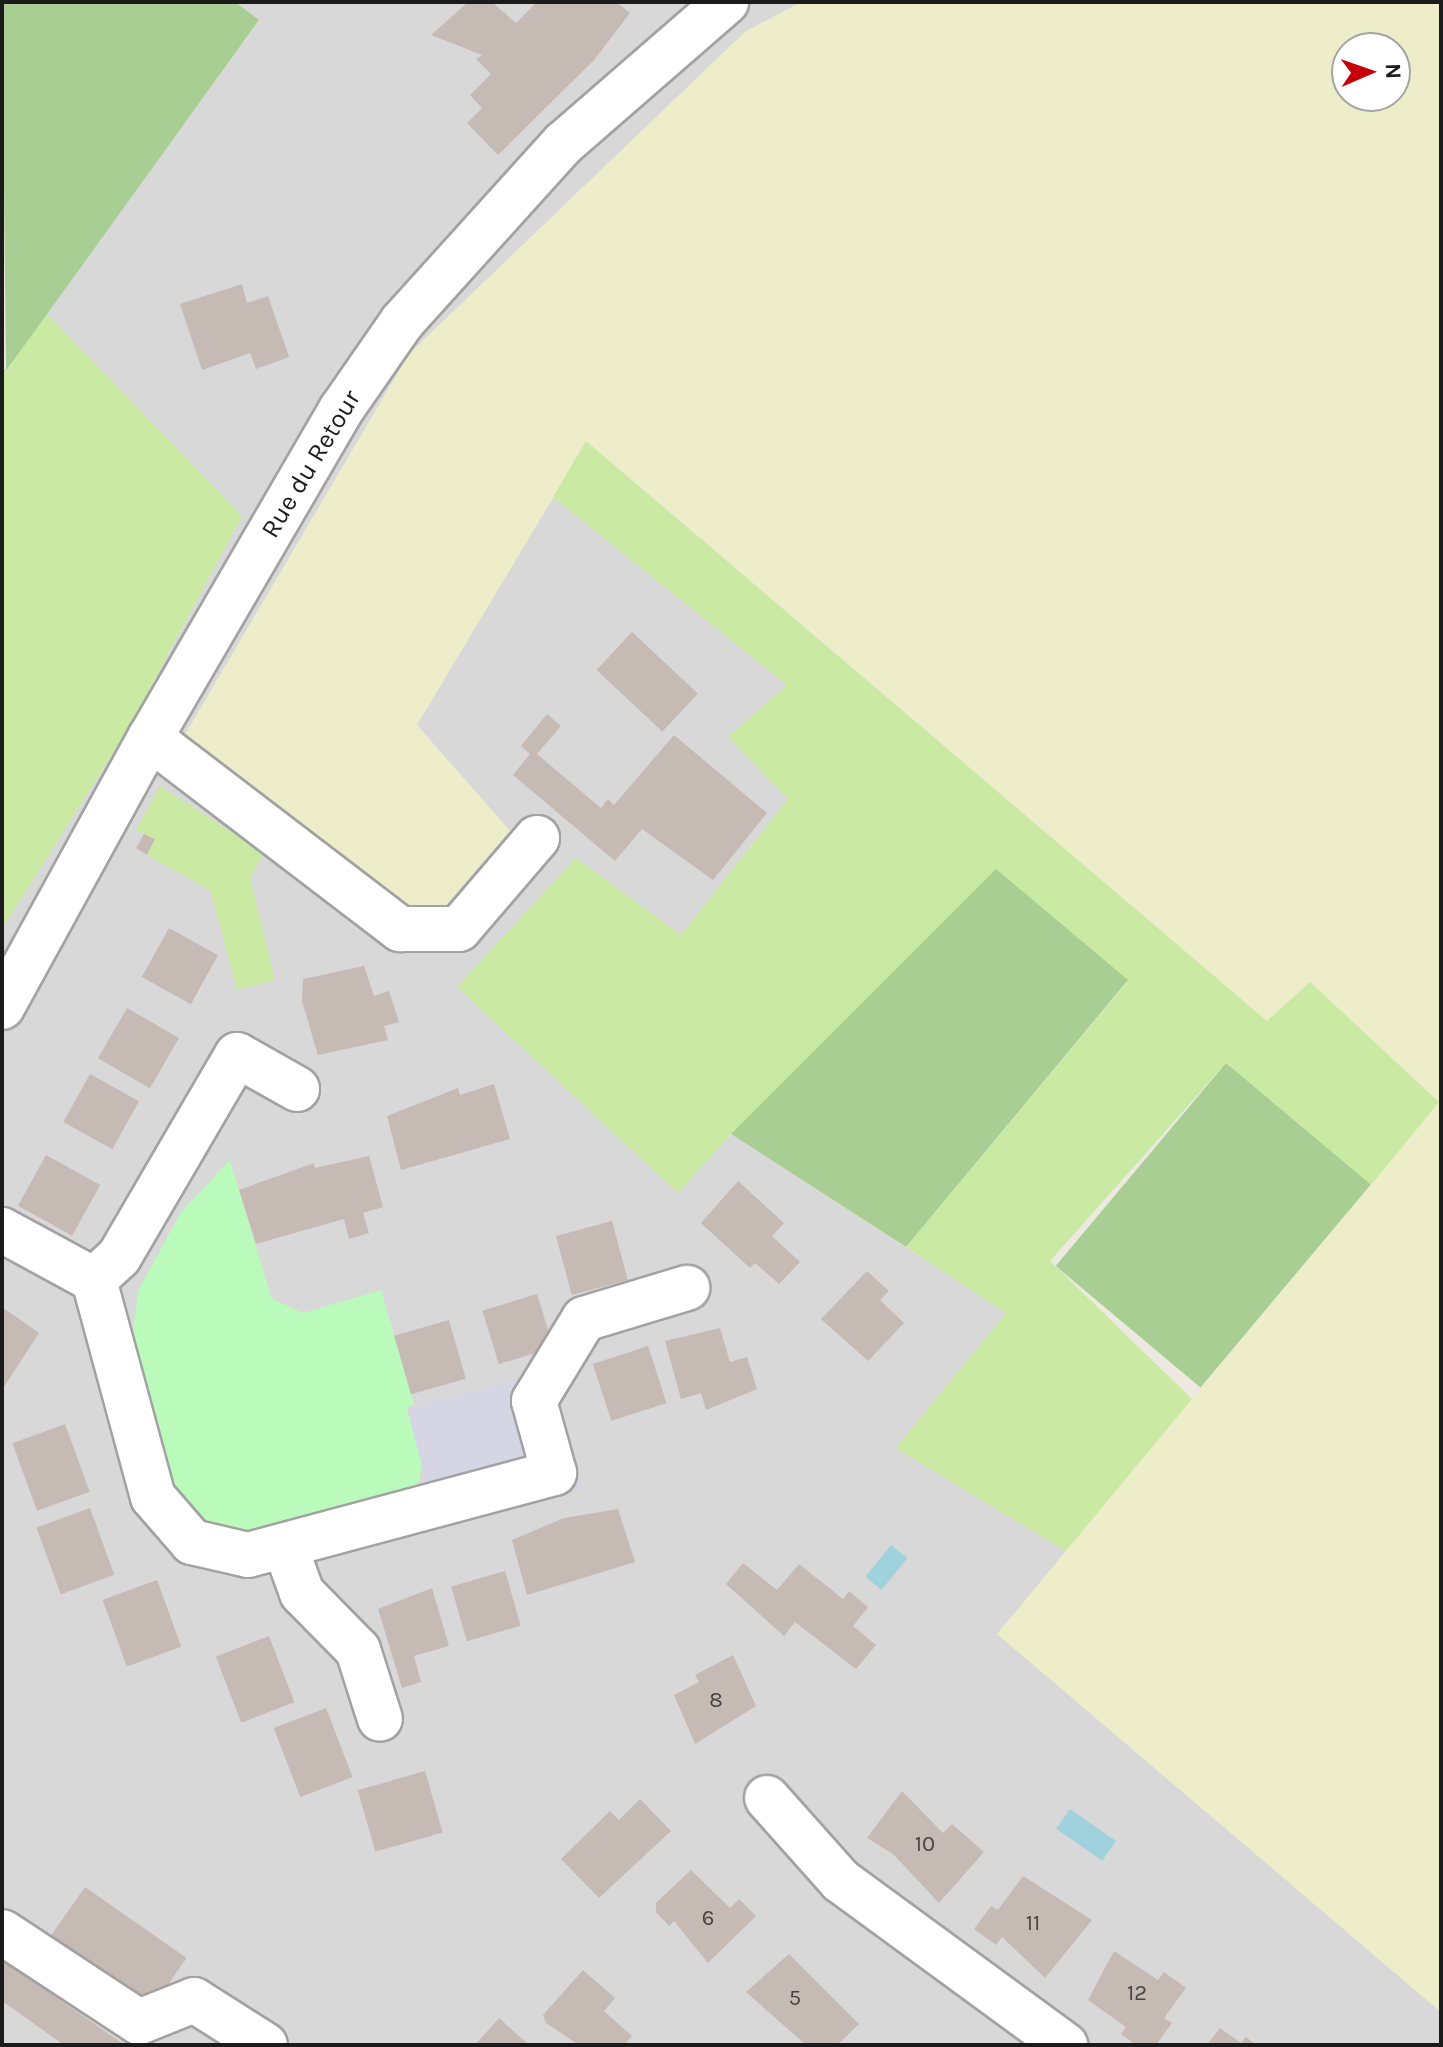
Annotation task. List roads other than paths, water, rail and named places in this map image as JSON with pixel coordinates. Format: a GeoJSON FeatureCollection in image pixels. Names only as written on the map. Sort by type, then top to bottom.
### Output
{"type":"FeatureCollection","features":[{"type":"Feature","properties":{"kind":"street","name":"Rue du Retour"},"geometry":{"type":"LineString","coordinates":[[2,1007],[150,738],[341,410],[402,322],[564,143],[726,2]]}},
{"type":"Feature","properties":{"kind":"street"},"geometry":{"type":"LineString","coordinates":[[150,738],[400,929],[459,929],[537,838]]}},
{"type":"Feature","properties":{"kind":"street"},"geometry":{"type":"LineString","coordinates":[[94,1280],[119,1257],[237,1055],[297,1089]]}},
{"type":"Feature","properties":{"kind":"street"},"geometry":{"type":"LineString","coordinates":[[2,1230],[94,1280],[153,1497],[163,1514],[209,1549],[248,1555],[286,1549],[554,1473],[534,1401],[584,1319],[687,1288]]}},
{"type":"Feature","properties":{"kind":"street"},"geometry":{"type":"LineString","coordinates":[[286,1549],[302,1593],[358,1650],[380,1719]]}},
{"type":"Feature","properties":{"kind":"street"},"geometry":{"type":"LineString","coordinates":[[767,1798],[841,1881],[1065,2045]]}},
{"type":"Feature","properties":{"kind":"street"},"geometry":{"type":"LineString","coordinates":[[2,1932],[139,2022],[194,2000],[265,2045]]}},
{"type":"Feature","properties":{"kind":"water"},"geometry":{"type":"Polygon","coordinates":[[[891,1545],[907,1558],[882,1590],[865,1577],[891,1545]]]}},
{"type":"Feature","properties":{"kind":"water"},"geometry":{"type":"Polygon","coordinates":[[[1070,1809],[1116,1841],[1102,1861],[1056,1829],[1070,1809]]]}}]}
